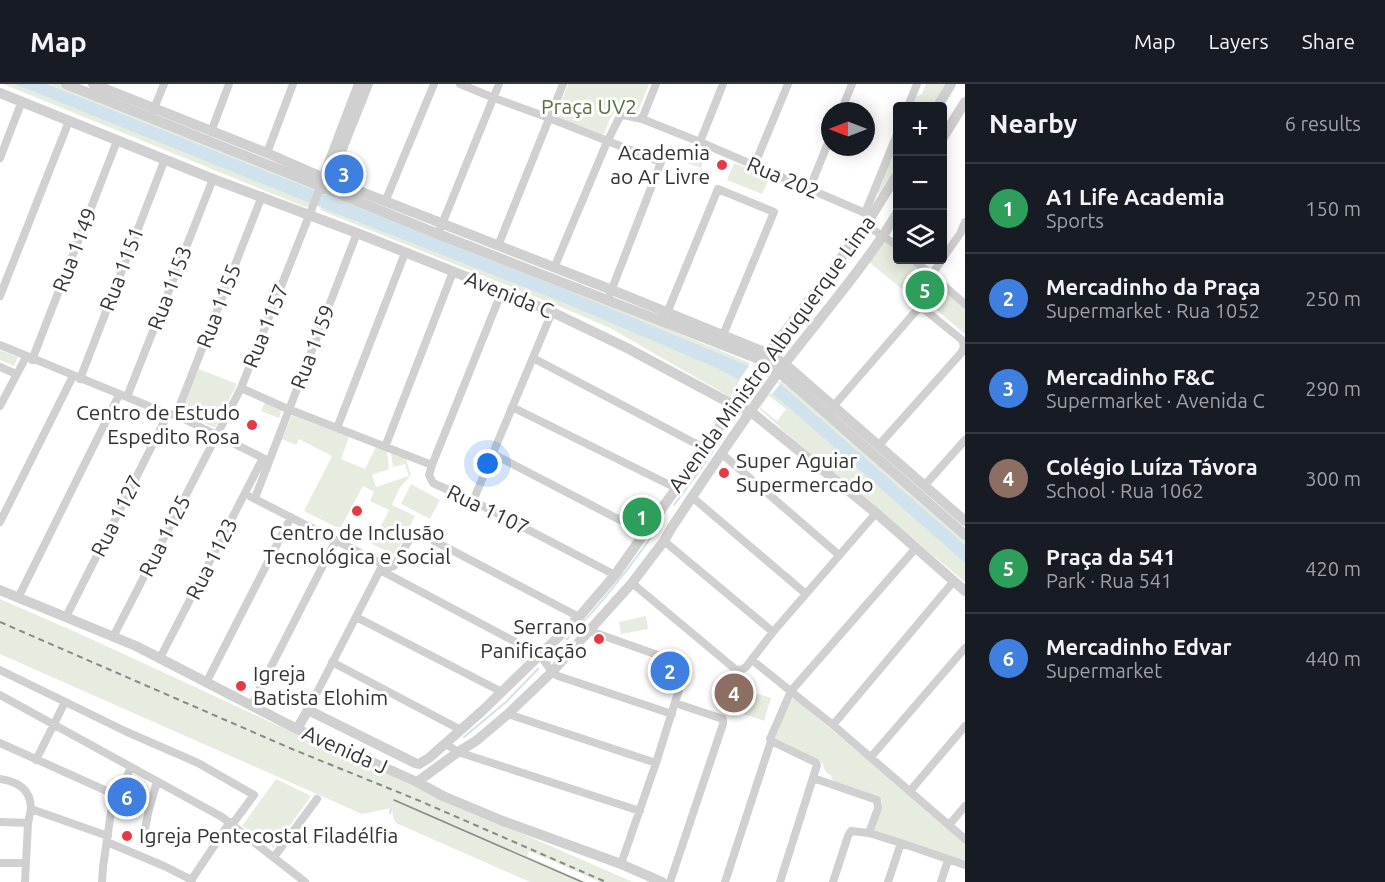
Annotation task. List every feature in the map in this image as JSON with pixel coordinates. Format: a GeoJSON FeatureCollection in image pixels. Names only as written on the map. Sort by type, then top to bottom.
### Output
{"type":"FeatureCollection","features":[{"type":"Feature","properties":{"kind":"street","name":"Avenida C"},"geometry":{"type":"LineString","coordinates":[[66,84],[267,153],[324,183],[385,202],[440,229],[498,246],[554,268],[609,295]]}},
{"type":"Feature","properties":{"kind":"street","name":"Avenida C"},"geometry":{"type":"LineString","coordinates":[[95,84],[152,113],[766,358],[780,372],[879,445],[965,521]]}},
{"type":"Feature","properties":{"kind":"street"},"geometry":{"type":"LineString","coordinates":[[152,113],[164,84]]}},
{"type":"Feature","properties":{"kind":"street"},"geometry":{"type":"LineString","coordinates":[[211,132],[229,84]]}},
{"type":"Feature","properties":{"kind":"street"},"geometry":{"type":"LineString","coordinates":[[267,153],[293,84]]}},
{"type":"Feature","properties":{"kind":"street"},"geometry":{"type":"LineString","coordinates":[[324,183],[359,84]]}},
{"type":"Feature","properties":{"kind":"street"},"geometry":{"type":"LineString","coordinates":[[324,183],[368,84]]}},
{"type":"Feature","properties":{"kind":"street"},"geometry":{"type":"LineString","coordinates":[[385,202],[434,84]]}},
{"type":"Feature","properties":{"kind":"street"},"geometry":{"type":"LineString","coordinates":[[460,84],[661,162],[609,295]]}},
{"type":"Feature","properties":{"kind":"street"},"geometry":{"type":"LineString","coordinates":[[440,229],[500,84]]}},
{"type":"Feature","properties":{"kind":"street"},"geometry":{"type":"LineString","coordinates":[[498,246],[562,84]]}},
{"type":"Feature","properties":{"kind":"street"},"geometry":{"type":"LineString","coordinates":[[642,119],[656,84]]}},
{"type":"Feature","properties":{"kind":"street"},"geometry":{"type":"LineString","coordinates":[[700,142],[723,84]]}},
{"type":"Feature","properties":{"kind":"street"},"geometry":{"type":"LineString","coordinates":[[754,166],[788,84]]}},
{"type":"Feature","properties":{"kind":"street"},"geometry":{"type":"LineString","coordinates":[[845,102],[852,84]]}},
{"type":"Feature","properties":{"kind":"street"},"geometry":{"type":"LineString","coordinates":[[910,102],[917,84]]}},
{"type":"Feature","properties":{"kind":"street"},"geometry":{"type":"LineString","coordinates":[[940,102],[951,84]]}},
{"type":"Feature","properties":{"kind":"street","name":"Avenida C"},"geometry":{"type":"LineString","coordinates":[[0,93],[213,178],[311,211],[357,233],[552,312],[750,411],[876,513],[965,591]]}},
{"type":"Feature","properties":{"kind":"street"},"geometry":{"type":"LineString","coordinates":[[0,158],[22,101]]}},
{"type":"Feature","properties":{"kind":"street"},"geometry":{"type":"LineString","coordinates":[[947,131],[965,102]]}},
{"type":"Feature","properties":{"kind":"street","name":"Rua 202"},"geometry":{"type":"LineString","coordinates":[[607,142],[620,116],[642,119],[700,142],[867,218],[883,236],[893,243]]}},
{"type":"Feature","properties":{"kind":"street"},"geometry":{"type":"LineString","coordinates":[[0,296],[69,121]]}},
{"type":"Feature","properties":{"kind":"street","name":"Rua 1149"},"geometry":{"type":"LineString","coordinates":[[0,406],[16,374],[29,358],[117,141]]}},
{"type":"Feature","properties":{"kind":"street"},"geometry":{"type":"LineString","coordinates":[[554,268],[607,142]]}},
{"type":"Feature","properties":{"kind":"street"},"geometry":{"type":"LineString","coordinates":[[867,218],[893,143]]}},
{"type":"Feature","properties":{"kind":"street"},"geometry":{"type":"LineString","coordinates":[[809,190],[823,156]]}},
{"type":"Feature","properties":{"kind":"street","name":"Rua 1151"},"geometry":{"type":"LineString","coordinates":[[0,522],[77,378],[165,159]]}},
{"type":"Feature","properties":{"kind":"street","name":"Rua 1153"},"geometry":{"type":"LineString","coordinates":[[19,597],[123,396],[213,178]]}},
{"type":"Feature","properties":{"kind":"street","name":"Avenida Ministro Albuquerque Lima"},"geometry":{"type":"LineString","coordinates":[[308,710],[419,764],[446,744],[579,617],[615,575],[893,179]]}},
{"type":"Feature","properties":{"kind":"street","name":"Rua 1157"},"geometry":{"type":"LineString","coordinates":[[217,436],[241,388],[324,183]]}},
{"type":"Feature","properties":{"kind":"street"},"geometry":{"type":"LineString","coordinates":[[664,317],[718,189],[774,212],[721,340]]}},
{"type":"Feature","properties":{"kind":"street","name":"Rua 1155"},"geometry":{"type":"LineString","coordinates":[[172,415],[262,196]]}},
{"type":"Feature","properties":{"kind":"street","name":"Avenida Ministro Albuquerque Lima"},"geometry":{"type":"LineString","coordinates":[[417,782],[476,741],[508,714],[552,672],[632,583],[664,541],[750,411],[832,305],[893,219]]}},
{"type":"Feature","properties":{"kind":"street"},"geometry":{"type":"LineString","coordinates":[[947,252],[962,233],[965,222]]}},
{"type":"Feature","properties":{"kind":"street","name":"Rua 1159"},"geometry":{"type":"LineString","coordinates":[[255,498],[266,460],[357,233]]}},
{"type":"Feature","properties":{"kind":"street"},"geometry":{"type":"LineString","coordinates":[[338,428],[405,252]]}},
{"type":"Feature","properties":{"kind":"street"},"geometry":{"type":"LineString","coordinates":[[919,264],[965,304]]}},
{"type":"Feature","properties":{"kind":"street"},"geometry":{"type":"LineString","coordinates":[[932,274],[939,264]]}},
{"type":"Feature","properties":{"kind":"street"},"geometry":{"type":"LineString","coordinates":[[385,447],[453,272]]}},
{"type":"Feature","properties":{"kind":"street"},"geometry":{"type":"LineString","coordinates":[[432,465],[502,291]]}},
{"type":"Feature","properties":{"kind":"street"},"geometry":{"type":"LineString","coordinates":[[830,410],[915,312],[920,308],[925,310],[962,340],[964,346],[962,352],[879,445]]}},
{"type":"Feature","properties":{"kind":"street"},"geometry":{"type":"LineString","coordinates":[[472,501],[552,312]]}},
{"type":"Feature","properties":{"kind":"street"},"geometry":{"type":"LineString","coordinates":[[0,345],[172,415],[266,460]]}},
{"type":"Feature","properties":{"kind":"street"},"geometry":{"type":"LineString","coordinates":[[533,358],[704,448]]}},
{"type":"Feature","properties":{"kind":"street"},"geometry":{"type":"LineString","coordinates":[[0,367],[16,374]]}},
{"type":"Feature","properties":{"kind":"street","name":"Rua 1107"},"geometry":{"type":"LineString","coordinates":[[241,388],[288,409],[432,465],[429,475],[433,483],[615,575]]}},
{"type":"Feature","properties":{"kind":"street"},"geometry":{"type":"LineString","coordinates":[[512,407],[676,488]]}},
{"type":"Feature","properties":{"kind":"street","name":"Avenida C"},"geometry":{"type":"LineString","coordinates":[[830,410],[894,473],[965,535]]}},
{"type":"Feature","properties":{"kind":"street","name":"Rua 1127"},"geometry":{"type":"LineString","coordinates":[[66,617],[172,415]]}},
{"type":"Feature","properties":{"kind":"street","name":"Rua 1125"},"geometry":{"type":"LineString","coordinates":[[113,636],[217,436]]}},
{"type":"Feature","properties":{"kind":"street"},"geometry":{"type":"LineString","coordinates":[[925,485],[965,440]]}},
{"type":"Feature","properties":{"kind":"street"},"geometry":{"type":"LineString","coordinates":[[493,454],[645,533]]}},
{"type":"Feature","properties":{"kind":"street"},"geometry":{"type":"LineString","coordinates":[[722,454],[839,555]]}},
{"type":"Feature","properties":{"kind":"street","name":"Rua 1123"},"geometry":{"type":"LineString","coordinates":[[160,658],[266,460]]}},
{"type":"Feature","properties":{"kind":"street"},"geometry":{"type":"LineString","coordinates":[[894,473],[901,464]]}},
{"type":"Feature","properties":{"kind":"street"},"geometry":{"type":"LineString","coordinates":[[246,494],[336,540],[382,568],[540,655],[552,672],[558,676],[672,714]]}},
{"type":"Feature","properties":{"kind":"street"},"geometry":{"type":"LineString","coordinates":[[692,497],[806,594]]}},
{"type":"Feature","properties":{"kind":"street"},"geometry":{"type":"LineString","coordinates":[[632,583],[735,669],[741,670],[746,667],[773,632],[876,513]]}},
{"type":"Feature","properties":{"kind":"street"},"geometry":{"type":"LineString","coordinates":[[658,514],[672,527]]}},
{"type":"Feature","properties":{"kind":"street"},"geometry":{"type":"LineString","coordinates":[[206,683],[291,517]]}},
{"type":"Feature","properties":{"kind":"street"},"geometry":{"type":"LineString","coordinates":[[382,568],[394,566],[412,535],[419,533],[579,617]]}},
{"type":"Feature","properties":{"kind":"street"},"geometry":{"type":"LineString","coordinates":[[251,706],[336,540]]}},
{"type":"Feature","properties":{"kind":"street"},"geometry":{"type":"LineString","coordinates":[[664,541],[773,632]]}},
{"type":"Feature","properties":{"kind":"street"},"geometry":{"type":"LineString","coordinates":[[725,882],[770,739],[791,691],[915,549]]}},
{"type":"Feature","properties":{"kind":"street"},"geometry":{"type":"LineString","coordinates":[[297,729],[382,568]]}},
{"type":"Feature","properties":{"kind":"street"},"geometry":{"type":"LineString","coordinates":[[833,725],[953,582]]}},
{"type":"Feature","properties":{"kind":"street","name":"Avenida J"},"geometry":{"type":"LineString","coordinates":[[0,590],[113,636],[297,729],[417,782],[443,796],[662,882]]}},
{"type":"Feature","properties":{"kind":"street"},"geometry":{"type":"LineString","coordinates":[[356,617],[502,692]]}},
{"type":"Feature","properties":{"kind":"street"},"geometry":{"type":"LineString","coordinates":[[590,631],[686,667],[656,764],[621,864]]}},
{"type":"Feature","properties":{"kind":"street"},"geometry":{"type":"LineString","coordinates":[[871,757],[965,648]]}},
{"type":"Feature","properties":{"kind":"street"},"geometry":{"type":"LineString","coordinates":[[752,660],[833,725],[965,839]]}},
{"type":"Feature","properties":{"kind":"street"},"geometry":{"type":"LineString","coordinates":[[332,662],[461,730]]}},
{"type":"Feature","properties":{"kind":"street"},"geometry":{"type":"LineString","coordinates":[[0,670],[126,732],[198,763],[254,795],[234,822],[230,822],[191,881],[107,839],[31,809]]}},
{"type":"Feature","properties":{"kind":"street"},"geometry":{"type":"LineString","coordinates":[[0,694],[230,822],[305,882]]}},
{"type":"Feature","properties":{"kind":"street"},"geometry":{"type":"LineString","coordinates":[[36,760],[66,702]]}},
{"type":"Feature","properties":{"kind":"street"},"geometry":{"type":"LineString","coordinates":[[670,882],[723,724],[723,719],[675,703]]}},
{"type":"Feature","properties":{"kind":"street"},"geometry":{"type":"LineString","coordinates":[[508,714],[656,764]]}},
{"type":"Feature","properties":{"kind":"street"},"geometry":{"type":"LineString","coordinates":[[910,791],[965,726]]}},
{"type":"Feature","properties":{"kind":"street"},"geometry":{"type":"LineString","coordinates":[[771,741],[817,765],[780,882]]}},
{"type":"Feature","properties":{"kind":"street"},"geometry":{"type":"LineString","coordinates":[[0,743],[118,796]]}},
{"type":"Feature","properties":{"kind":"street"},"geometry":{"type":"LineString","coordinates":[[446,744],[458,752],[640,811]]}},
{"type":"Feature","properties":{"kind":"street"},"geometry":{"type":"LineString","coordinates":[[102,882],[111,812],[131,767]]}},
{"type":"Feature","properties":{"kind":"street"},"geometry":{"type":"LineString","coordinates":[[813,778],[878,800],[878,807],[869,833]]}},
{"type":"Feature","properties":{"kind":"street"},"geometry":{"type":"LineString","coordinates":[[0,779],[15,783],[29,794],[31,802],[25,882]]}},
{"type":"Feature","properties":{"kind":"street"},"geometry":{"type":"LineString","coordinates":[[145,829],[157,782]]}},
{"type":"Feature","properties":{"kind":"street"},"geometry":{"type":"LineString","coordinates":[[274,857],[317,799]]}},
{"type":"Feature","properties":{"kind":"street"},"geometry":{"type":"LineString","coordinates":[[949,825],[965,806]]}},
{"type":"Feature","properties":{"kind":"street"},"geometry":{"type":"LineString","coordinates":[[0,822],[28,823]]}},
{"type":"Feature","properties":{"kind":"street"},"geometry":{"type":"LineString","coordinates":[[833,882],[849,833],[855,830],[965,865]]}},
{"type":"Feature","properties":{"kind":"street"},"geometry":{"type":"LineString","coordinates":[[888,882],[901,843]]}},
{"type":"Feature","properties":{"kind":"street"},"geometry":{"type":"LineString","coordinates":[[940,882],[948,860]]}},
{"type":"Feature","properties":{"kind":"street"},"geometry":{"type":"LineString","coordinates":[[0,863],[26,863]]}},
{"type":"Feature","properties":{"kind":"green space"},"geometry":{"type":"Polygon","coordinates":[[[3,84],[61,84],[316,189],[311,206],[305,207],[3,84]]]}},
{"type":"Feature","properties":{"kind":"green space","name":"Praça UV2"},"geometry":{"type":"Polygon","coordinates":[[[568,84],[649,84],[639,109],[620,110],[613,114],[604,135],[557,118],[568,84]]]}},
{"type":"Feature","properties":{"kind":"green space"},"geometry":{"type":"Polygon","coordinates":[[[926,84],[945,84],[935,102],[913,102],[915,97],[922,94],[926,84]]]}},
{"type":"Feature","properties":{"kind":"green space"},"geometry":{"type":"Polygon","coordinates":[[[893,147],[893,171],[879,194],[877,192],[893,147]]]}},
{"type":"Feature","properties":{"kind":"green space"},"geometry":{"type":"Polygon","coordinates":[[[691,154],[704,159],[701,168],[687,163],[691,154]]]}},
{"type":"Feature","properties":{"kind":"green space"},"geometry":{"type":"Polygon","coordinates":[[[734,163],[770,177],[762,194],[727,180],[734,163]]]}},
{"type":"Feature","properties":{"kind":"green space"},"geometry":{"type":"Polygon","coordinates":[[[326,194],[620,309],[750,363],[730,397],[610,328],[320,210],[326,194]]]}},
{"type":"Feature","properties":{"kind":"green space"},"geometry":{"type":"Polygon","coordinates":[[[884,241],[893,245],[893,264],[917,264],[965,305],[965,334],[920,296],[913,298],[869,262],[884,241]]]}},
{"type":"Feature","properties":{"kind":"green space"},"geometry":{"type":"Polygon","coordinates":[[[0,350],[18,357],[14,366],[0,360],[0,350]]]}},
{"type":"Feature","properties":{"kind":"green space"},"geometry":{"type":"Polygon","coordinates":[[[196,368],[237,384],[215,428],[179,411],[196,368]]]}},
{"type":"Feature","properties":{"kind":"green space"},"geometry":{"type":"Polygon","coordinates":[[[782,380],[965,539],[965,582],[786,433],[760,409],[759,406],[782,380]],[[769,396],[760,407],[777,421],[786,409],[769,396]]]}},
{"type":"Feature","properties":{"kind":"green space"},"geometry":{"type":"Polygon","coordinates":[[[265,402],[282,409],[279,418],[261,411],[265,402]]]}},
{"type":"Feature","properties":{"kind":"green space"},"geometry":{"type":"Polygon","coordinates":[[[292,415],[349,437],[341,459],[365,469],[376,447],[387,451],[389,469],[372,475],[376,487],[409,476],[405,464],[393,467],[391,453],[406,459],[411,475],[399,489],[392,505],[415,516],[395,555],[372,544],[389,510],[370,501],[374,492],[363,486],[341,527],[336,527],[304,511],[332,456],[299,439],[296,445],[282,439],[292,415]]]}},
{"type":"Feature","properties":{"kind":"green space"},"geometry":{"type":"Polygon","coordinates":[[[411,484],[440,500],[430,519],[401,504],[411,484]]]}},
{"type":"Feature","properties":{"kind":"green space"},"geometry":{"type":"Polygon","coordinates":[[[0,599],[333,751],[633,882],[600,882],[529,851],[527,856],[586,882],[530,882],[396,823],[392,808],[362,814],[0,654],[0,599]]]}},
{"type":"Feature","properties":{"kind":"green space"},"geometry":{"type":"Polygon","coordinates":[[[646,616],[648,629],[621,634],[619,622],[646,616]]]}},
{"type":"Feature","properties":{"kind":"green space"},"geometry":{"type":"Polygon","coordinates":[[[743,689],[771,698],[764,721],[736,711],[743,689]]]}},
{"type":"Feature","properties":{"kind":"green space"},"geometry":{"type":"Polygon","coordinates":[[[792,699],[795,699],[965,842],[965,863],[875,833],[873,829],[881,800],[836,784],[819,761],[776,742],[774,738],[792,699]]]}},
{"type":"Feature","properties":{"kind":"green space"},"geometry":{"type":"Polygon","coordinates":[[[276,779],[311,796],[274,848],[242,826],[276,779]]]}},
{"type":"Feature","properties":{"kind":"water"},"geometry":{"type":"Polygon","coordinates":[[[15,84],[46,84],[566,290],[749,366],[777,381],[965,545],[965,563],[772,394],[560,301],[15,84]]]}},
{"type":"Feature","properties":{"kind":"pier"},"geometry":{"type":"Polygon","coordinates":[[[749,366],[780,384],[772,394],[739,380],[749,366]]]}},
{"type":"Feature","properties":{"kind":"waterway"},"geometry":{"type":"LineString","coordinates":[[674,505],[723,436]]}},
{"type":"Feature","properties":{"kind":"waterway"},"geometry":{"type":"LineString","coordinates":[[567,639],[614,586],[656,530]]}},
{"type":"Feature","properties":{"kind":"waterway"},"geometry":{"type":"LineString","coordinates":[[464,737],[506,702],[538,669]]}},
{"type":"Feature","properties":{"kind":"waterway"},"geometry":{"type":"LineString","coordinates":[[390,813],[391,809]]}},
{"type":"Feature","properties":{"kind":"tram line"},"geometry":{"type":"LineString","coordinates":[[394,800],[582,882]]}},
{"type":"Feature","properties":{"kind":"railway"},"geometry":{"type":"LineString","coordinates":[[0,622],[606,882]]}},
{"type":"Feature","properties":{"kind":"place","name":"Academia ao Ar Livre"},"geometry":{"type":"Point","coordinates":[722,165]}},
{"type":"Feature","properties":{"kind":"place","name":"Mercadinho F&C"},"geometry":{"type":"Point","coordinates":[344,174]}},
{"type":"Feature","properties":{"kind":"place","name":"Praça da 541"},"geometry":{"type":"Point","coordinates":[925,290]}},
{"type":"Feature","properties":{"kind":"place","name":"Centro de Estudo Espedito Rosa"},"geometry":{"type":"Point","coordinates":[252,425]}},
{"type":"Feature","properties":{"kind":"place","name":"Super Aguiar Supermercado"},"geometry":{"type":"Point","coordinates":[724,473]}},
{"type":"Feature","properties":{"kind":"place","name":"Centro de Inclusão Tecnológica e Social"},"geometry":{"type":"Point","coordinates":[357,511]}},
{"type":"Feature","properties":{"kind":"place","name":"A1 Life Academia"},"geometry":{"type":"Point","coordinates":[642,517]}},
{"type":"Feature","properties":{"kind":"place","name":"Serrano Panificação"},"geometry":{"type":"Point","coordinates":[599,639]}},
{"type":"Feature","properties":{"kind":"place","name":"Mercadinho da Praça"},"geometry":{"type":"Point","coordinates":[670,671]}},
{"type":"Feature","properties":{"kind":"place","name":"Igreja Batista Elohim"},"geometry":{"type":"Point","coordinates":[241,686]}},
{"type":"Feature","properties":{"kind":"place","name":"Colégio Luíza Távora"},"geometry":{"type":"Point","coordinates":[734,693]}},
{"type":"Feature","properties":{"kind":"place","name":"Mercadinho Edvar"},"geometry":{"type":"Point","coordinates":[127,797]}},
{"type":"Feature","properties":{"kind":"place","name":"Igreja Pentecostal Filadélfia"},"geometry":{"type":"Point","coordinates":[127,836]}}]}
